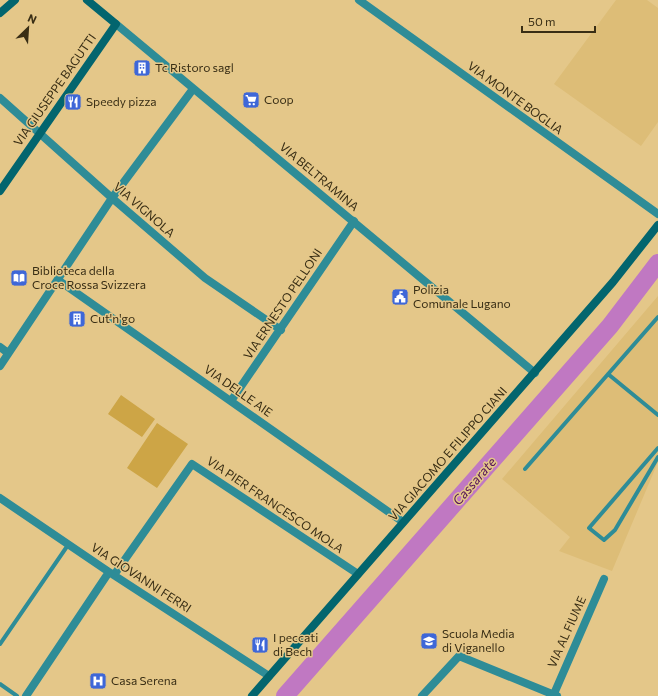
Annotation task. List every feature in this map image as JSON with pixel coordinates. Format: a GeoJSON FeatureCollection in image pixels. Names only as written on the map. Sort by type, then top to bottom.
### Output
{"type":"FeatureCollection","features":[{"type":"Feature","properties":{"kind":"main road"},"geometry":{"type":"LineString","coordinates":[[0,13],[15,0]]}},
{"type":"Feature","properties":{"kind":"main road","name":"VIA BELTRAMINA"},"geometry":{"type":"LineString","coordinates":[[87,0],[116,24]]}},
{"type":"Feature","properties":{"kind":"main road","name":"VIA GIUSEPPE BAGUTTI"},"geometry":{"type":"LineString","coordinates":[[0,191],[116,24]]}},
{"type":"Feature","properties":{"kind":"main road","name":"VIA GIACOMO E FILIPPO CIANI"},"geometry":{"type":"LineString","coordinates":[[252,696],[535,373],[613,282],[658,225]]}},
{"type":"Feature","properties":{"kind":"street","name":"VIA MONTE BOGLIA"},"geometry":{"type":"LineString","coordinates":[[359,0],[658,214]]}},
{"type":"Feature","properties":{"kind":"street","name":"VIA BELTRAMINA"},"geometry":{"type":"LineString","coordinates":[[116,24],[535,373]]}},
{"type":"Feature","properties":{"kind":"street"},"geometry":{"type":"LineString","coordinates":[[0,366],[112,198],[193,88]]}},
{"type":"Feature","properties":{"kind":"street","name":"VIA VIGNOLA"},"geometry":{"type":"LineString","coordinates":[[0,98],[39,134],[205,278],[281,330]]}},
{"type":"Feature","properties":{"kind":"street","name":"VIA ERNESTO PELLONI"},"geometry":{"type":"LineString","coordinates":[[231,401],[281,330],[354,221]]}},
{"type":"Feature","properties":{"kind":"street","name":"VIA DELLE AIE"},"geometry":{"type":"LineString","coordinates":[[58,280],[403,522]]}},
{"type":"Feature","properties":{"kind":"street"},"geometry":{"type":"LineString","coordinates":[[0,347],[8,353]]}},
{"type":"Feature","properties":{"kind":"street","name":"VIA PIER FRANCESCO MOLA"},"geometry":{"type":"LineString","coordinates":[[112,573],[192,464],[358,574]]}},
{"type":"Feature","properties":{"kind":"street","name":"VIA GIOVANNI FERRI"},"geometry":{"type":"LineString","coordinates":[[0,498],[68,545],[269,676]]}},
{"type":"Feature","properties":{"kind":"street"},"geometry":{"type":"LineString","coordinates":[[26,696],[112,573]]}},
{"type":"Feature","properties":{"kind":"street","name":"VIA AL FIUME"},"geometry":{"type":"LineString","coordinates":[[422,696],[459,656],[554,696],[604,579]]}},
{"type":"Feature","properties":{"kind":"lane"},"geometry":{"type":"LineString","coordinates":[[525,469],[658,317]]}},
{"type":"Feature","properties":{"kind":"lane"},"geometry":{"type":"LineString","coordinates":[[608,374],[658,415]]}},
{"type":"Feature","properties":{"kind":"lane"},"geometry":{"type":"LineString","coordinates":[[658,448],[590,528],[604,540],[615,530],[658,456]]}},
{"type":"Feature","properties":{"kind":"lane"},"geometry":{"type":"LineString","coordinates":[[0,644],[68,545]]}},
{"type":"Feature","properties":{"kind":"lane"},"geometry":{"type":"LineString","coordinates":[[0,684],[17,696]]}},
{"type":"Feature","properties":{"kind":"shaded area"},"geometry":{"type":"Polygon","coordinates":[[[616,0],[647,0],[658,8],[658,122],[641,146],[554,84],[616,0]]]}},
{"type":"Feature","properties":{"kind":"shaded area"},"geometry":{"type":"Polygon","coordinates":[[[658,296],[658,462],[612,571],[559,551],[570,537],[502,479],[658,296]]]}},
{"type":"Feature","properties":{"kind":"shaded area"},"geometry":{"type":"Polygon","coordinates":[[[121,395],[155,419],[142,437],[108,414],[121,395]]]}},
{"type":"Feature","properties":{"kind":"shaded area"},"geometry":{"type":"Polygon","coordinates":[[[157,423],[188,444],[157,488],[127,468],[157,423]]]}},
{"type":"Feature","properties":{"kind":"waterway","name":"Cassarate"},"geometry":{"type":"LineString","coordinates":[[285,696],[610,326],[658,263]]}},
{"type":"Feature","properties":{"kind":"place","name":"Tc Ristoro sagl"},"geometry":{"type":"Point","coordinates":[142,68]}},
{"type":"Feature","properties":{"kind":"place","name":"Coop"},"geometry":{"type":"Point","coordinates":[251,100]}},
{"type":"Feature","properties":{"kind":"place","name":"Speedy pizza"},"geometry":{"type":"Point","coordinates":[73,102]}},
{"type":"Feature","properties":{"kind":"place","name":"Biblioteca della Croce Rossa Svizzera"},"geometry":{"type":"Point","coordinates":[19,278]}},
{"type":"Feature","properties":{"kind":"place","name":"Polizia Comunale Lugano"},"geometry":{"type":"Point","coordinates":[400,297]}},
{"type":"Feature","properties":{"kind":"place","name":"Cut'n'go"},"geometry":{"type":"Point","coordinates":[77,319]}},
{"type":"Feature","properties":{"kind":"place","name":"Scuola Media di Viganello"},"geometry":{"type":"Point","coordinates":[429,641]}},
{"type":"Feature","properties":{"kind":"place","name":"I peccati di Bech"},"geometry":{"type":"Point","coordinates":[260,645]}},
{"type":"Feature","properties":{"kind":"place","name":"Casa Serena"},"geometry":{"type":"Point","coordinates":[98,681]}}]}
